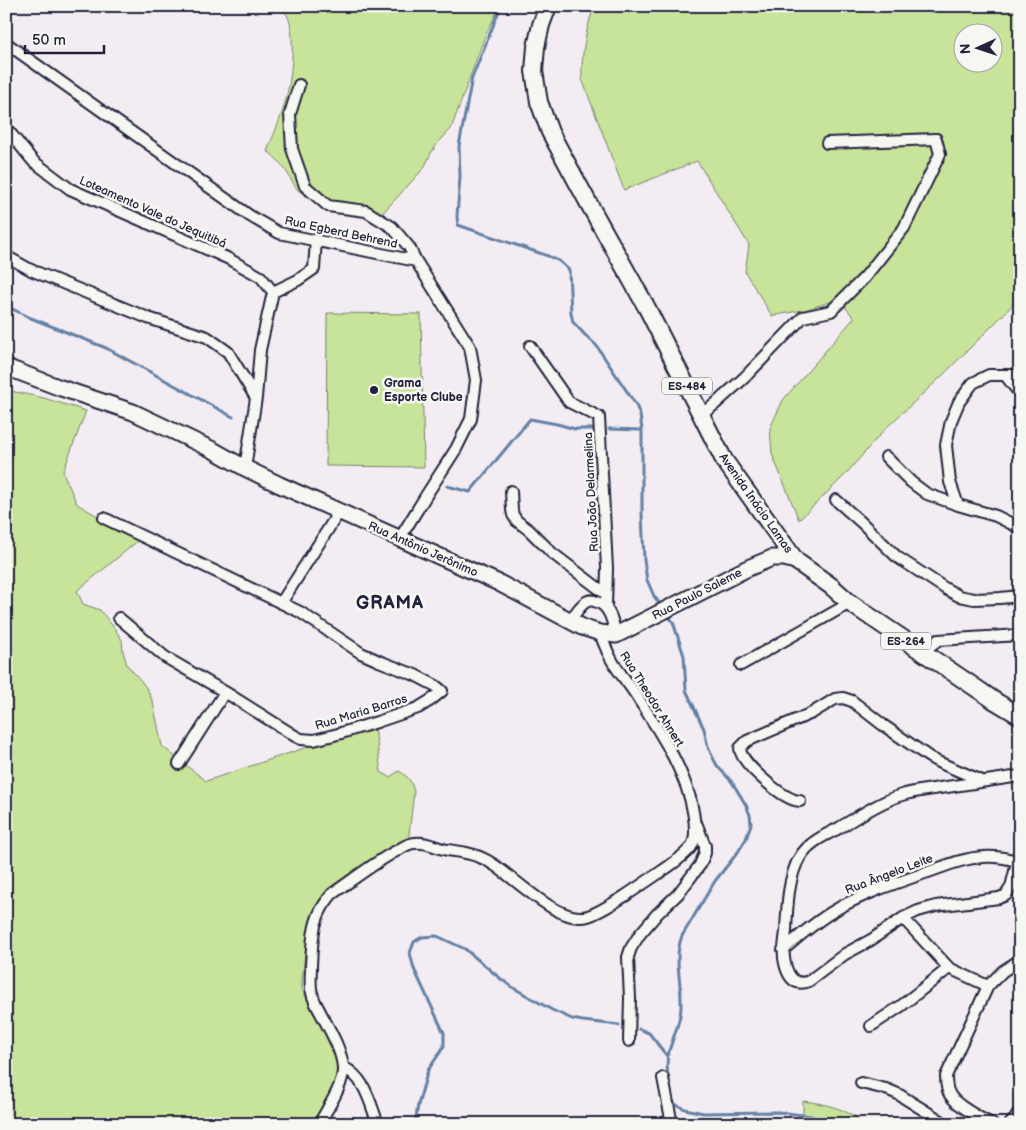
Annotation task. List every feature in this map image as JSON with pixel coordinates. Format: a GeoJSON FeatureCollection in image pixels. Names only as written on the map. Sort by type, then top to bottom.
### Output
{"type":"FeatureCollection","features":[{"type":"Feature","properties":{"kind":"main road","name":"Avenida Inácio Lamas"},"geometry":{"type":"LineString","coordinates":[[548,6],[536,47],[534,71],[539,102],[550,132],[647,308],[724,460],[796,560],[850,603],[995,702],[1020,716]]}},
{"type":"Feature","properties":{"kind":"main road","name":"Rua Antônio Jerônimo"},"geometry":{"type":"LineString","coordinates":[[6,367],[133,412],[213,450],[244,468],[499,583],[582,627],[600,633]]}},
{"type":"Feature","properties":{"kind":"main road","name":"Rua Paulo Saleme"},"geometry":{"type":"LineString","coordinates":[[616,635],[748,568],[772,558],[796,560]]}},
{"type":"Feature","properties":{"kind":"main road"},"geometry":{"type":"LineString","coordinates":[[600,633],[616,635]]}},
{"type":"Feature","properties":{"kind":"street","name":"Rua Egberd Behrend"},"geometry":{"type":"LineString","coordinates":[[6,43],[250,216],[279,233],[416,261]]}},
{"type":"Feature","properties":{"kind":"street"},"geometry":{"type":"LineString","coordinates":[[298,85],[290,114],[292,149],[304,186],[328,206],[366,211],[392,227],[409,247],[470,347],[476,380],[471,419],[456,449],[400,538]]}},
{"type":"Feature","properties":{"kind":"street","name":"Loteamento Vale do Jequitibá"},"geometry":{"type":"LineString","coordinates":[[6,128],[33,161],[70,189],[227,258],[261,277],[273,292]]}},
{"type":"Feature","properties":{"kind":"street"},"geometry":{"type":"LineString","coordinates":[[701,415],[744,378],[803,317],[831,311],[865,277],[904,228],[940,154],[936,139],[826,143]]}},
{"type":"Feature","properties":{"kind":"street"},"geometry":{"type":"LineString","coordinates":[[244,468],[256,398],[260,350],[273,292],[298,280],[314,268],[316,240]]}},
{"type":"Feature","properties":{"kind":"street"},"geometry":{"type":"LineString","coordinates":[[6,256],[31,270],[148,318],[207,337],[228,352],[256,398]]}},
{"type":"Feature","properties":{"kind":"street","name":"Rua João Delarmelina"},"geometry":{"type":"LineString","coordinates":[[530,346],[569,402],[600,417],[607,568],[606,608]]}},
{"type":"Feature","properties":{"kind":"street"},"geometry":{"type":"LineString","coordinates":[[958,505],[950,482],[946,445],[951,421],[959,402],[973,382],[989,375],[1020,374]]}},
{"type":"Feature","properties":{"kind":"street"},"geometry":{"type":"LineString","coordinates":[[1005,375],[1020,394]]}},
{"type":"Feature","properties":{"kind":"street"},"geometry":{"type":"LineString","coordinates":[[886,457],[911,482],[927,494],[996,516],[1020,528]]}},
{"type":"Feature","properties":{"kind":"street"},"geometry":{"type":"LineString","coordinates":[[511,492],[513,515],[517,521],[529,530],[552,554],[606,594]]}},
{"type":"Feature","properties":{"kind":"street"},"geometry":{"type":"LineString","coordinates":[[836,500],[897,557],[959,596],[974,599],[1020,596]]}},
{"type":"Feature","properties":{"kind":"street"},"geometry":{"type":"LineString","coordinates":[[281,603],[339,512]]}},
{"type":"Feature","properties":{"kind":"street","name":"Rua Maria Barros"},"geometry":{"type":"LineString","coordinates":[[104,518],[300,612],[361,653],[379,662],[415,675],[442,691],[418,708],[386,720],[338,734],[308,740],[295,736],[225,692],[165,658],[119,618]]}},
{"type":"Feature","properties":{"kind":"street"},"geometry":{"type":"LineString","coordinates":[[570,620],[582,605],[590,600],[600,603],[609,613],[616,635]]}},
{"type":"Feature","properties":{"kind":"street"},"geometry":{"type":"LineString","coordinates":[[741,665],[850,603]]}},
{"type":"Feature","properties":{"kind":"street","name":"Rua Theodor Ahnert"},"geometry":{"type":"LineString","coordinates":[[343,1067],[341,1055],[311,990],[312,939],[321,910],[332,894],[381,860],[413,843],[473,854],[488,860],[548,905],[571,916],[582,917],[598,912],[613,904],[672,864],[691,847],[694,840],[694,821],[684,779],[669,748],[614,663],[600,633]]}},
{"type":"Feature","properties":{"kind":"street"},"geometry":{"type":"LineString","coordinates":[[922,652],[938,640],[1020,636]]}},
{"type":"Feature","properties":{"kind":"street"},"geometry":{"type":"LineString","coordinates":[[179,764],[225,692]]}},
{"type":"Feature","properties":{"kind":"street"},"geometry":{"type":"LineString","coordinates":[[800,801],[789,798],[761,778],[741,754],[740,748],[747,741],[812,713],[838,698],[852,701],[883,725],[938,762],[981,781]]}},
{"type":"Feature","properties":{"kind":"street"},"geometry":{"type":"LineString","coordinates":[[1018,856],[1012,886],[1006,895],[999,898],[928,908],[903,918],[871,940],[845,954],[821,973],[803,984],[799,984],[789,976],[783,950],[794,870],[799,858],[808,846],[864,812],[899,796],[912,792],[1020,776]]}},
{"type":"Feature","properties":{"kind":"street"},"geometry":{"type":"LineString","coordinates":[[629,1041],[630,998],[628,957],[631,948],[640,934],[678,894],[700,866],[705,853],[705,846],[701,833],[694,821]]}},
{"type":"Feature","properties":{"kind":"street","name":"Rua Ângelo Leite"},"geometry":{"type":"LineString","coordinates":[[783,950],[811,926],[834,911],[904,880],[974,858],[1018,856]]}},
{"type":"Feature","properties":{"kind":"street"},"geometry":{"type":"LineString","coordinates":[[903,918],[949,968],[988,986]]}},
{"type":"Feature","properties":{"kind":"street"},"geometry":{"type":"LineString","coordinates":[[992,1124],[972,1113],[952,1098],[948,1090],[946,1076],[988,986],[1003,971],[1020,960]]}},
{"type":"Feature","properties":{"kind":"street"},"geometry":{"type":"LineString","coordinates":[[870,1026],[901,1006],[949,968]]}},
{"type":"Feature","properties":{"kind":"street"},"geometry":{"type":"LineString","coordinates":[[319,1124],[338,1089],[343,1067],[350,1070],[361,1082],[378,1124]]}},
{"type":"Feature","properties":{"kind":"street"},"geometry":{"type":"LineString","coordinates":[[663,1078],[672,1124]]}},
{"type":"Feature","properties":{"kind":"street"},"geometry":{"type":"LineString","coordinates":[[861,1083],[898,1094],[946,1124]]}},
{"type":"Feature","properties":{"kind":"street"},"geometry":{"type":"LineString","coordinates":[[1010,1124],[1016,1119],[1020,1111]]}},
{"type":"Feature","properties":{"kind":"green space"},"geometry":{"type":"Polygon","coordinates":[[[275,6],[500,6],[485,36],[451,129],[431,153],[424,168],[381,215],[337,206],[304,194],[297,188],[279,161],[267,151],[285,102],[292,58],[291,26],[285,12],[275,6]]]}},
{"type":"Feature","properties":{"kind":"green space"},"geometry":{"type":"Polygon","coordinates":[[[594,6],[1020,6],[1020,296],[942,376],[886,428],[844,476],[799,520],[772,454],[770,428],[783,400],[854,318],[839,299],[808,309],[772,316],[745,272],[749,245],[697,161],[624,190],[582,79],[586,33],[594,6]]]}},
{"type":"Feature","properties":{"kind":"green space","name":"Grama Esporte Clube"},"geometry":{"type":"Polygon","coordinates":[[[327,313],[421,314],[424,467],[326,466],[327,313]]]}},
{"type":"Feature","properties":{"kind":"green space"},"geometry":{"type":"Polygon","coordinates":[[[6,390],[44,398],[86,411],[63,472],[77,504],[139,540],[77,591],[83,604],[100,610],[122,640],[127,665],[147,689],[153,702],[162,746],[206,781],[373,725],[381,772],[390,777],[399,771],[407,777],[412,785],[414,792],[408,843],[315,912],[305,953],[302,989],[332,1045],[352,1075],[319,1124],[6,1124],[6,390]]]}},
{"type":"Feature","properties":{"kind":"green space"},"geometry":{"type":"Polygon","coordinates":[[[803,1101],[819,1103],[844,1111],[864,1124],[803,1124],[803,1101]]]}},
{"type":"Feature","properties":{"kind":"waterway"},"geometry":{"type":"LineString","coordinates":[[501,6],[472,78],[459,146],[458,225],[548,256],[559,261],[569,270],[573,322],[596,345],[636,405],[640,415],[642,430],[644,560],[647,580],[654,596],[662,607]]}},
{"type":"Feature","properties":{"kind":"waterway"},"geometry":{"type":"LineString","coordinates":[[6,306],[106,348],[233,417]]}},
{"type":"Feature","properties":{"kind":"waterway"},"geometry":{"type":"LineString","coordinates":[[447,486],[470,492],[530,419],[575,429],[595,429]]}},
{"type":"Feature","properties":{"kind":"waterway"},"geometry":{"type":"LineString","coordinates":[[609,429],[642,430]]}},
{"type":"Feature","properties":{"kind":"waterway"},"geometry":{"type":"LineString","coordinates":[[667,614],[673,622],[684,656],[686,690],[704,729],[708,747],[718,767],[732,782],[746,805],[751,824],[746,839],[715,881],[682,936],[679,945],[678,962],[681,1012],[667,1058],[668,1082]]}},
{"type":"Feature","properties":{"kind":"waterway"},"geometry":{"type":"LineString","coordinates":[[415,1124],[418,1105],[428,1070],[444,1046],[444,1033],[414,969],[410,953],[414,942],[422,937],[437,936],[465,949],[512,987],[572,1019],[619,1025]]}},
{"type":"Feature","properties":{"kind":"waterway"},"geometry":{"type":"LineString","coordinates":[[639,1029],[649,1033],[667,1056]]}},
{"type":"Feature","properties":{"kind":"waterway"},"geometry":{"type":"LineString","coordinates":[[671,1098],[675,1104],[685,1109],[703,1113],[778,1112],[811,1116],[826,1124]]}},
{"type":"Feature","properties":{"kind":"place","name":"Grama Esporte Clube"},"geometry":{"type":"Point","coordinates":[374,390]}},
{"type":"Feature","properties":{"kind":"district","name":"GRAMA"},"geometry":{"type":"Point","coordinates":[390,603]}}]}
